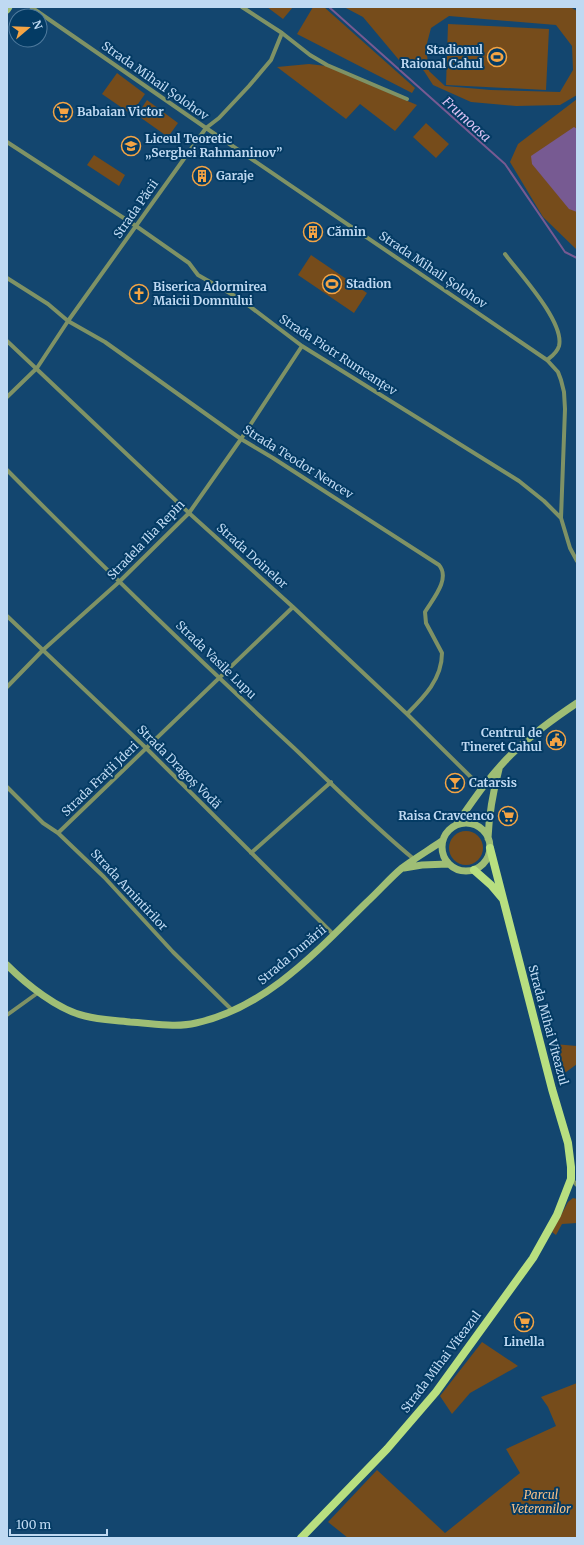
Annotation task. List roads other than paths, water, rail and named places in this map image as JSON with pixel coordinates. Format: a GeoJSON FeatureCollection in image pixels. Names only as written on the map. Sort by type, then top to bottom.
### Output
{"type":"FeatureCollection","features":[{"type":"Feature","properties":{"kind":"main road"},"geometry":{"type":"LineString","coordinates":[[500,767],[493,790],[490,810],[488,838],[490,848],[488,856],[484,863],[474,870],[460,871],[448,864],[443,855],[442,841],[448,832],[456,825],[482,788],[500,767],[516,750],[545,725],[577,703]]}},
{"type":"Feature","properties":{"kind":"main road"},"geometry":{"type":"LineString","coordinates":[[456,825],[464,823],[475,825],[481,829],[488,838]]}},
{"type":"Feature","properties":{"kind":"main road","name":"Strada Dunării"},"geometry":{"type":"LineString","coordinates":[[7,965],[56,1004],[83,1016],[177,1025],[195,1023],[233,1011],[273,988],[334,935],[402,869],[442,841]]}},
{"type":"Feature","properties":{"kind":"main road","name":"Strada Mihai Viteazul"},"geometry":{"type":"LineString","coordinates":[[301,1538],[387,1449],[436,1392],[536,1252],[575,1181],[571,1168],[568,1143],[539,1039],[490,848]]}},
{"type":"Feature","properties":{"kind":"main road"},"geometry":{"type":"LineString","coordinates":[[402,869],[422,865],[448,864]]}},
{"type":"Feature","properties":{"kind":"main road","name":"Strada Mihai Viteazul"},"geometry":{"type":"LineString","coordinates":[[474,870],[491,885],[504,900]]}},
{"type":"Feature","properties":{"kind":"street","name":"Strada Mihail Șolohov"},"geometry":{"type":"LineString","coordinates":[[31,7],[547,360],[558,372],[564,392],[565,409],[561,518]]}},
{"type":"Feature","properties":{"kind":"street"},"geometry":{"type":"LineString","coordinates":[[242,7],[327,65],[406,99]]}},
{"type":"Feature","properties":{"kind":"street","name":"Strada Păcii"},"geometry":{"type":"LineString","coordinates":[[7,397],[37,368],[68,321],[206,128],[219,118],[250,86],[271,60],[282,33]]}},
{"type":"Feature","properties":{"kind":"street","name":"Strada Piotr Rumeanțev"},"geometry":{"type":"LineString","coordinates":[[7,142],[190,263],[198,275],[240,299],[302,346],[519,481],[538,496],[561,518],[570,548],[577,561]]}},
{"type":"Feature","properties":{"kind":"street"},"geometry":{"type":"LineString","coordinates":[[505,254],[544,304],[556,328],[560,345],[556,353],[547,360]]}},
{"type":"Feature","properties":{"kind":"street","name":"Strada Teodor Nencev"},"geometry":{"type":"LineString","coordinates":[[7,278],[48,304],[68,321],[106,342],[241,439],[376,523],[442,568],[444,572],[443,579],[425,612],[425,618],[442,653],[442,658],[432,686],[407,714]]}},
{"type":"Feature","properties":{"kind":"street","name":"Strada Doinelor"},"geometry":{"type":"LineString","coordinates":[[7,342],[37,368],[189,513],[407,714],[482,788]]}},
{"type":"Feature","properties":{"kind":"street","name":"Stradela Ilia Repin"},"geometry":{"type":"LineString","coordinates":[[7,687],[43,650],[119,582],[189,513],[241,439],[302,346]]}},
{"type":"Feature","properties":{"kind":"street","name":"Strada Vasile Lupu"},"geometry":{"type":"LineString","coordinates":[[7,470],[119,582],[219,678],[331,782],[387,837],[415,860]]}},
{"type":"Feature","properties":{"kind":"street","name":"Strada Frații Jderi"},"geometry":{"type":"LineString","coordinates":[[58,833],[293,608]]}},
{"type":"Feature","properties":{"kind":"street","name":"Strada Dragoș Vodă"},"geometry":{"type":"LineString","coordinates":[[7,616],[146,748],[334,935]]}},
{"type":"Feature","properties":{"kind":"street"},"geometry":{"type":"LineString","coordinates":[[251,853],[331,782]]}},
{"type":"Feature","properties":{"kind":"street","name":"Strada Amintirilor"},"geometry":{"type":"LineString","coordinates":[[7,787],[104,877],[153,931],[233,1011]]}},
{"type":"Feature","properties":{"kind":"street"},"geometry":{"type":"LineString","coordinates":[[7,1015],[39,992]]}},
{"type":"Feature","properties":{"kind":"waterway","name":"Frumoasa"},"geometry":{"type":"LineString","coordinates":[[329,7],[505,164],[565,252],[577,258]]}},
{"type":"Feature","properties":{"kind":"place","name":"Stadionul Raional Cahul"},"geometry":{"type":"Point","coordinates":[497,57]}},
{"type":"Feature","properties":{"kind":"place","name":"Babaian Victor"},"geometry":{"type":"Point","coordinates":[63,112]}},
{"type":"Feature","properties":{"kind":"place","name":"Liceul Teoretic „Serghei Rahmaninov”"},"geometry":{"type":"Point","coordinates":[131,146]}},
{"type":"Feature","properties":{"kind":"place","name":"Garaje"},"geometry":{"type":"Point","coordinates":[202,176]}},
{"type":"Feature","properties":{"kind":"place","name":"Cămin"},"geometry":{"type":"Point","coordinates":[313,232]}},
{"type":"Feature","properties":{"kind":"place","name":"Stadion"},"geometry":{"type":"Point","coordinates":[332,284]}},
{"type":"Feature","properties":{"kind":"place","name":"Biserica Adormirea Maicii Domnului"},"geometry":{"type":"Point","coordinates":[139,294]}},
{"type":"Feature","properties":{"kind":"place","name":"Centrul de Tineret Cahul"},"geometry":{"type":"Point","coordinates":[556,740]}},
{"type":"Feature","properties":{"kind":"place","name":"Catarsis"},"geometry":{"type":"Point","coordinates":[455,783]}},
{"type":"Feature","properties":{"kind":"place","name":"Raisa Cravcenco"},"geometry":{"type":"Point","coordinates":[508,816]}},
{"type":"Feature","properties":{"kind":"place","name":"Linella"},"geometry":{"type":"Point","coordinates":[524,1322]}},
{"type":"Feature","properties":{"kind":"park label","name":"Parcul Veteranilor"},"geometry":{"type":"Point","coordinates":[541,1502]}}]}
